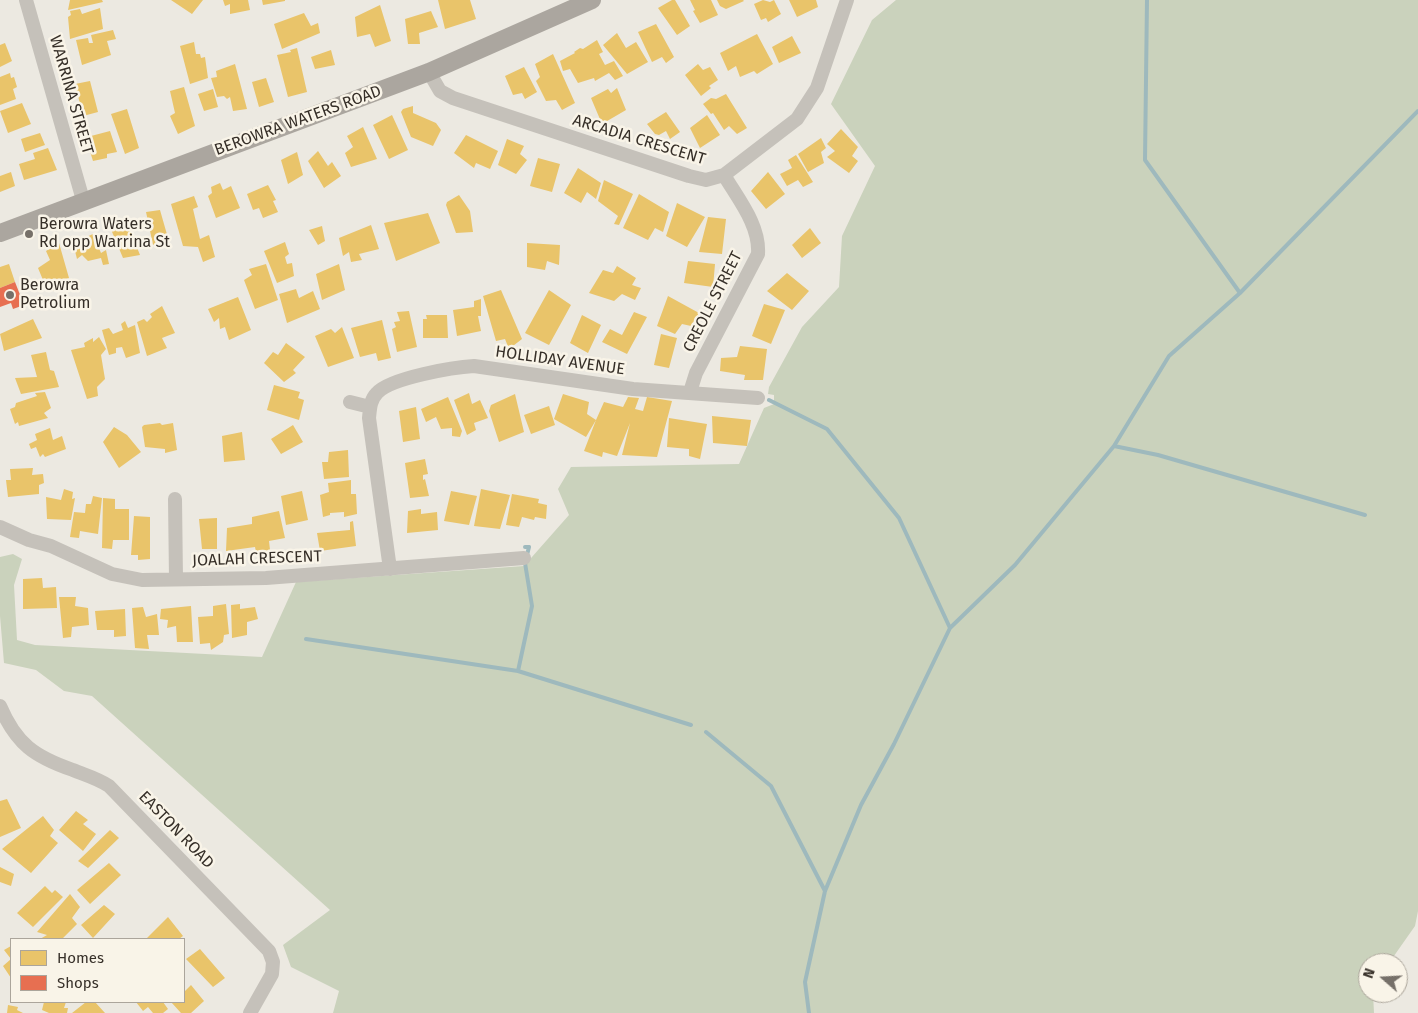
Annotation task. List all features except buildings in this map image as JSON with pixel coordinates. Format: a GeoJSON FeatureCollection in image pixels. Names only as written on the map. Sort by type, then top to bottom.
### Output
{"type":"FeatureCollection","features":[{"type":"Feature","properties":{"kind":"main road","name":"BEROWRA WATERS ROAD"},"geometry":{"type":"LineString","coordinates":[[0,233],[83,200],[429,72],[592,0]]}},
{"type":"Feature","properties":{"kind":"street","name":"WARRINA STREET"},"geometry":{"type":"LineString","coordinates":[[26,0],[83,200]]}},
{"type":"Feature","properties":{"kind":"street","name":"ARCADIA CRESCENT"},"geometry":{"type":"LineString","coordinates":[[429,72],[440,91],[453,98],[700,179],[712,180],[724,175],[766,144],[803,111],[817,88],[847,0]]}},
{"type":"Feature","properties":{"kind":"street","name":"CREOLE STREET"},"geometry":{"type":"LineString","coordinates":[[690,392],[696,373],[758,254],[759,242],[756,231],[724,175]]}},
{"type":"Feature","properties":{"kind":"street","name":"HOLLIDAY AVENUE"},"geometry":{"type":"LineString","coordinates":[[370,407],[376,393],[392,383],[459,366],[474,366],[633,389],[758,398]]}},
{"type":"Feature","properties":{"kind":"street"},"geometry":{"type":"LineString","coordinates":[[350,402],[370,407],[369,418],[390,569]]}},
{"type":"Feature","properties":{"kind":"street"},"geometry":{"type":"LineString","coordinates":[[175,498],[176,579]]}},
{"type":"Feature","properties":{"kind":"street","name":"JOALAH CRESCENT"},"geometry":{"type":"LineString","coordinates":[[0,527],[29,540],[51,546],[112,574],[142,580],[266,578],[524,558]]}},
{"type":"Feature","properties":{"kind":"street","name":"EASTON ROAD"},"geometry":{"type":"LineString","coordinates":[[0,706],[8,725],[18,740],[31,752],[45,760],[99,779],[108,786],[269,951],[274,962],[272,974],[250,1013]]}},
{"type":"Feature","properties":{"kind":"green space"},"geometry":{"type":"Polygon","coordinates":[[[896,0],[1418,0],[1418,911],[1415,926],[1396,953],[1358,953],[1358,1003],[1374,1003],[1374,1013],[333,1013],[339,991],[291,967],[283,945],[330,910],[92,696],[64,691],[36,670],[4,663],[0,616],[0,557],[13,554],[22,559],[14,585],[17,640],[35,645],[262,657],[296,582],[524,566],[569,515],[558,489],[571,467],[739,464],[764,408],[774,404],[774,395],[768,394],[769,387],[802,327],[839,287],[842,236],[875,166],[831,104],[872,20],[896,0]]]}},
{"type":"Feature","properties":{"kind":"waterway"},"geometry":{"type":"LineString","coordinates":[[1147,0],[1145,160],[1240,293]]}},
{"type":"Feature","properties":{"kind":"waterway"},"geometry":{"type":"LineString","coordinates":[[809,1013],[805,982],[825,891],[861,805],[894,744],[950,628],[1015,565],[1114,446],[1169,356],[1240,293],[1418,111]]}},
{"type":"Feature","properties":{"kind":"waterway"},"geometry":{"type":"LineString","coordinates":[[769,400],[827,429],[899,518],[950,628]]}},
{"type":"Feature","properties":{"kind":"waterway"},"geometry":{"type":"LineString","coordinates":[[1114,446],[1158,455],[1365,515]]}},
{"type":"Feature","properties":{"kind":"waterway"},"geometry":{"type":"LineString","coordinates":[[518,671],[532,606],[525,563],[529,547],[525,547]]}},
{"type":"Feature","properties":{"kind":"waterway"},"geometry":{"type":"LineString","coordinates":[[306,639],[518,671],[691,725]]}},
{"type":"Feature","properties":{"kind":"waterway"},"geometry":{"type":"LineString","coordinates":[[706,732],[771,786],[825,891]]}},
{"type":"Feature","properties":{"kind":"place","name":"Berowra Waters Rd opp Warrina St"},"geometry":{"type":"Point","coordinates":[29,234]}},
{"type":"Feature","properties":{"kind":"place","name":"Berowra Petrolium"},"geometry":{"type":"Point","coordinates":[10,295]}}]}
